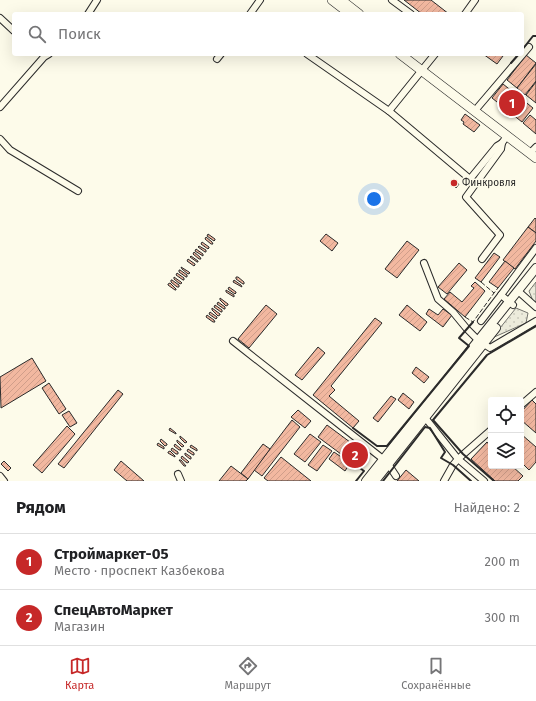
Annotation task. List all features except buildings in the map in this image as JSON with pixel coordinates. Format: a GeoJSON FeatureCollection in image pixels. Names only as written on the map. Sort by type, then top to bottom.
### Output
{"type":"FeatureCollection","features":[{"type":"Feature","properties":{"kind":"highway"},"geometry":{"type":"LineString","coordinates":[[332,0],[347,12]]}},
{"type":"Feature","properties":{"kind":"highway"},"geometry":{"type":"LineString","coordinates":[[341,0],[356,12]]}},
{"type":"Feature","properties":{"kind":"highway"},"geometry":{"type":"LineString","coordinates":[[403,56],[478,107],[535,152]]}},
{"type":"Feature","properties":{"kind":"highway"},"geometry":{"type":"LineString","coordinates":[[412,56],[423,69],[505,139],[535,152]]}},
{"type":"Feature","properties":{"kind":"main road"},"geometry":{"type":"LineString","coordinates":[[366,481],[385,462],[481,343],[520,292],[536,268]]}},
{"type":"Feature","properties":{"kind":"main road"},"geometry":{"type":"LineString","coordinates":[[520,292],[536,276]]}},
{"type":"Feature","properties":{"kind":"main road"},"geometry":{"type":"LineString","coordinates":[[374,481],[385,462]]}},
{"type":"Feature","properties":{"kind":"street"},"geometry":{"type":"LineString","coordinates":[[89,12],[97,0]]}},
{"type":"Feature","properties":{"kind":"street"},"geometry":{"type":"LineString","coordinates":[[251,12],[260,0]]}},
{"type":"Feature","properties":{"kind":"street"},"geometry":{"type":"LineString","coordinates":[[392,0],[408,12]]}},
{"type":"Feature","properties":{"kind":"street"},"geometry":{"type":"LineString","coordinates":[[466,12],[475,0]]}},
{"type":"Feature","properties":{"kind":"street"},"geometry":{"type":"LineString","coordinates":[[0,18],[12,29]]}},
{"type":"Feature","properties":{"kind":"street"},"geometry":{"type":"LineString","coordinates":[[524,53],[529,47]]}},
{"type":"Feature","properties":{"kind":"street"},"geometry":{"type":"LineString","coordinates":[[0,107],[44,56]]}},
{"type":"Feature","properties":{"kind":"street"},"geometry":{"type":"LineString","coordinates":[[310,56],[389,111],[470,179],[497,146],[505,139]]}},
{"type":"Feature","properties":{"kind":"street"},"geometry":{"type":"LineString","coordinates":[[389,111],[433,56]]}},
{"type":"Feature","properties":{"kind":"street"},"geometry":{"type":"LineString","coordinates":[[478,107],[521,56]]}},
{"type":"Feature","properties":{"kind":"street"},"geometry":{"type":"LineString","coordinates":[[0,139],[10,150],[78,190]]}},
{"type":"Feature","properties":{"kind":"street"},"geometry":{"type":"LineString","coordinates":[[482,259],[500,235],[466,197],[501,149],[505,139]]}},
{"type":"Feature","properties":{"kind":"street"},"geometry":{"type":"LineString","coordinates":[[481,321],[536,248]]}},
{"type":"Feature","properties":{"kind":"street"},"geometry":{"type":"LineString","coordinates":[[424,264],[438,299],[453,312],[466,329],[481,343],[490,348],[536,321]]}},
{"type":"Feature","properties":{"kind":"street"},"geometry":{"type":"LineString","coordinates":[[520,292],[536,307]]}},
{"type":"Feature","properties":{"kind":"street"},"geometry":{"type":"LineString","coordinates":[[500,295],[511,304]]}},
{"type":"Feature","properties":{"kind":"street"},"geometry":{"type":"LineString","coordinates":[[233,341],[385,462],[396,476]]}},
{"type":"Feature","properties":{"kind":"street"},"geometry":{"type":"LineString","coordinates":[[524,402],[536,392]]}},
{"type":"Feature","properties":{"kind":"street"},"geometry":{"type":"LineString","coordinates":[[423,415],[458,459],[484,481]]}},
{"type":"Feature","properties":{"kind":"street"},"geometry":{"type":"LineString","coordinates":[[444,481],[458,459],[488,433]]}},
{"type":"Feature","properties":{"kind":"street"},"geometry":{"type":"LineString","coordinates":[[178,474],[181,481]]}},
{"type":"Feature","properties":{"kind":"street"},"geometry":{"type":"LineString","coordinates":[[0,476],[4,481]]}},
{"type":"Feature","properties":{"kind":"shaded area"},"geometry":{"type":"Polygon","coordinates":[[[536,282],[536,302],[533,301],[529,291],[536,282]]]}},
{"type":"Feature","properties":{"kind":"shaded area"},"geometry":{"type":"Polygon","coordinates":[[[516,308],[528,313],[526,323],[492,338],[516,308]]]}},
{"type":"Feature","properties":{"kind":"fence"},"geometry":{"type":"LineString","coordinates":[[481,282],[494,293],[498,288]]}},
{"type":"Feature","properties":{"kind":"fence"},"geometry":{"type":"LineString","coordinates":[[465,317],[473,322],[494,293]]}},
{"type":"Feature","properties":{"kind":"wall"},"geometry":{"type":"LineString","coordinates":[[524,47],[533,36],[536,36]]}},
{"type":"Feature","properties":{"kind":"wall"},"geometry":{"type":"LineString","coordinates":[[511,63],[517,56]]}},
{"type":"Feature","properties":{"kind":"wall"},"geometry":{"type":"LineString","coordinates":[[353,428],[377,446],[387,446],[469,346],[459,338],[473,322]]}},
{"type":"Feature","properties":{"kind":"wall"},"geometry":{"type":"LineString","coordinates":[[494,481],[463,454],[433,420],[487,355],[536,326]]}},
{"type":"Feature","properties":{"kind":"wall"},"geometry":{"type":"LineString","coordinates":[[383,481],[425,427],[430,428],[445,452],[441,458],[453,465],[471,481]]}},
{"type":"Feature","properties":{"kind":"wall"},"geometry":{"type":"LineString","coordinates":[[353,463],[364,471],[356,481]]}},
{"type":"Feature","properties":{"kind":"place","name":"Строймаркет-05"},"geometry":{"type":"Point","coordinates":[512,103]}},
{"type":"Feature","properties":{"kind":"place","name":"Финкровля"},"geometry":{"type":"Point","coordinates":[454,183]}},
{"type":"Feature","properties":{"kind":"place","name":"СпецАвтоМаркет"},"geometry":{"type":"Point","coordinates":[355,455]}}]}
